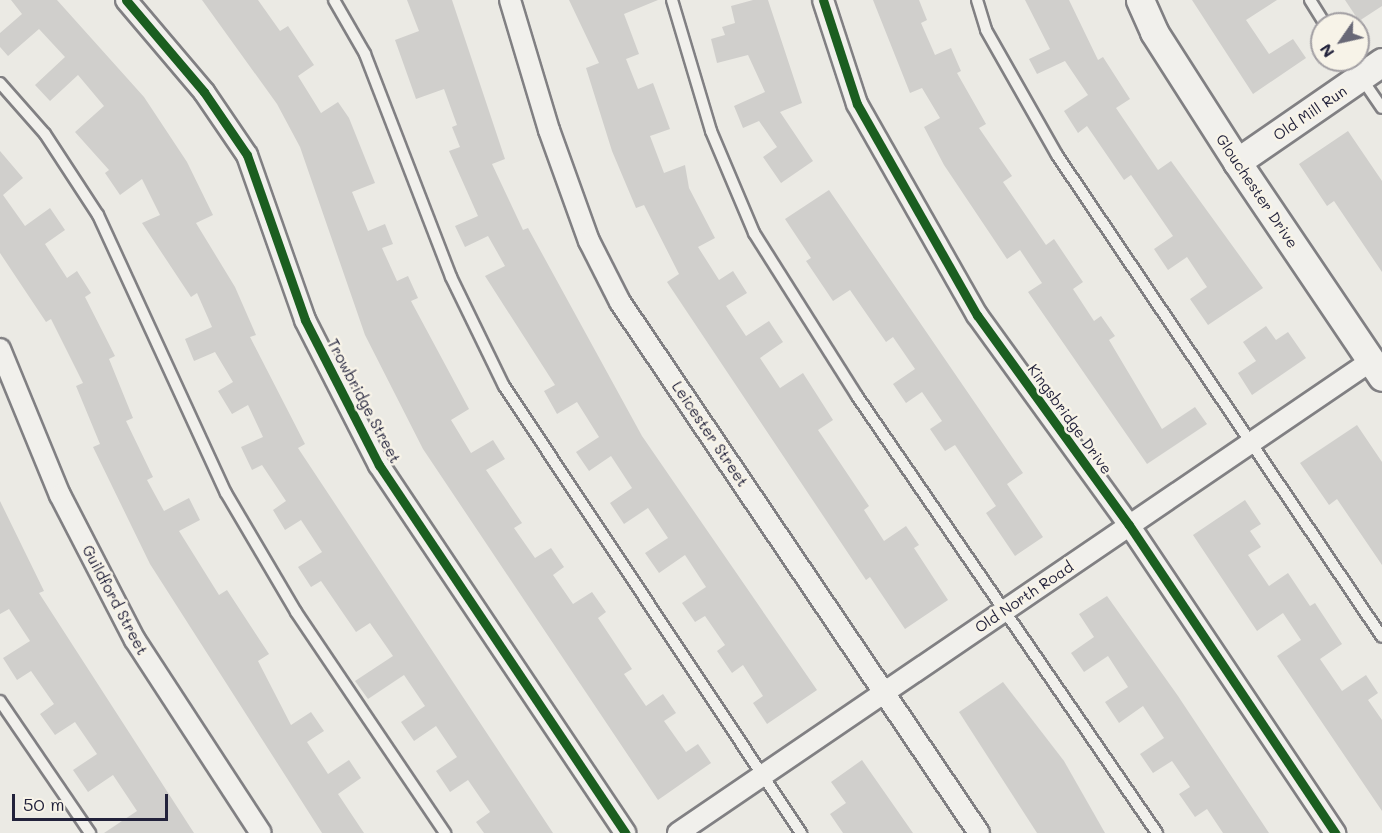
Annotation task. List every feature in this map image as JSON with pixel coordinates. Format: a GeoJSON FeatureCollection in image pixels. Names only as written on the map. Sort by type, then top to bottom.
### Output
{"type":"FeatureCollection","features":[{"type":"Feature","properties":{"kind":"street","name":"Trowbridge Street"},"geometry":{"type":"LineString","coordinates":[[126,0],[204,92],[247,156],[304,320],[379,465],[625,833]]}},
{"type":"Feature","properties":{"kind":"street","name":"Leicester Street"},"geometry":{"type":"LineString","coordinates":[[510,0],[561,163],[589,241],[620,302],[979,833]]}},
{"type":"Feature","properties":{"kind":"street","name":"Kingsbridge Drive"},"geometry":{"type":"LineString","coordinates":[[823,0],[857,105],[892,173],[977,315],[1129,525],[1335,833]]}},
{"type":"Feature","properties":{"kind":"street","name":"Glouchester Drive"},"geometry":{"type":"LineString","coordinates":[[1140,0],[1154,32],[1236,162],[1377,369]]}},
{"type":"Feature","properties":{"kind":"street","name":"Old Mill Run"},"geometry":{"type":"LineString","coordinates":[[1236,162],[1357,72]]}},
{"type":"Feature","properties":{"kind":"street","name":"Guildford Street"},"geometry":{"type":"LineString","coordinates":[[0,349],[60,495],[135,640],[261,833]]}},
{"type":"Feature","properties":{"kind":"street","name":"Old North Road"},"geometry":{"type":"LineString","coordinates":[[678,833],[1250,444],[1377,369]]}},
{"type":"Feature","properties":{"kind":"lane"},"geometry":{"type":"LineString","coordinates":[[334,0],[365,54],[451,277],[504,386],[801,833]]}},
{"type":"Feature","properties":{"kind":"lane"},"geometry":{"type":"LineString","coordinates":[[672,0],[711,131],[754,232],[857,396],[1157,833]]}},
{"type":"Feature","properties":{"kind":"lane"},"geometry":{"type":"LineString","coordinates":[[977,0],[986,30],[1057,155],[1382,637]]}},
{"type":"Feature","properties":{"kind":"lane"},"geometry":{"type":"LineString","coordinates":[[1366,72],[1382,108]]}},
{"type":"Feature","properties":{"kind":"lane"},"geometry":{"type":"LineString","coordinates":[[0,83],[45,134],[98,215],[226,493],[296,612],[445,833]]}},
{"type":"Feature","properties":{"kind":"lane"},"geometry":{"type":"LineString","coordinates":[[0,701],[90,833]]}},
{"type":"Feature","properties":{"kind":"building"},"geometry":{"type":"Polygon","coordinates":[[[11,0],[57,0],[144,97],[187,162],[213,215],[196,223],[235,287],[256,335],[250,337],[305,444],[298,448],[553,833],[484,833],[476,822],[490,812],[468,780],[450,792],[436,771],[457,757],[436,726],[414,741],[401,722],[425,706],[404,675],[368,699],[355,681],[393,656],[370,623],[356,632],[321,581],[311,587],[298,567],[322,552],[301,520],[285,530],[273,510],[286,501],[262,465],[252,470],[241,447],[263,437],[248,405],[232,414],[218,391],[233,382],[215,352],[194,361],[185,339],[212,327],[197,293],[191,297],[142,223],[160,215],[142,179],[120,195],[105,173],[109,170],[75,132],[104,106],[78,75],[50,101],[35,85],[65,57],[39,29],[8,56],[0,47],[0,33],[22,14],[11,0]]]}},
{"type":"Feature","properties":{"kind":"building"},"geometry":{"type":"Polygon","coordinates":[[[202,0],[258,0],[280,31],[288,26],[314,65],[298,76],[321,113],[338,102],[349,118],[375,183],[352,192],[368,231],[385,224],[393,244],[382,248],[397,281],[408,276],[418,298],[411,301],[469,409],[451,420],[471,453],[493,440],[505,459],[486,470],[522,523],[514,528],[535,558],[551,548],[564,567],[553,575],[573,604],[592,592],[606,612],[598,618],[632,669],[624,674],[646,706],[663,694],[676,713],[664,721],[686,752],[698,744],[711,763],[658,800],[423,449],[365,335],[300,147],[277,104],[202,0]]]}},
{"type":"Feature","properties":{"kind":"building"},"geometry":{"type":"Polygon","coordinates":[[[407,0],[452,0],[505,159],[492,164],[523,230],[528,228],[642,436],[817,690],[767,724],[753,703],[763,696],[743,665],[732,673],[717,651],[725,645],[705,616],[695,622],[682,603],[706,587],[685,555],[659,573],[645,553],[668,538],[648,508],[624,524],[610,503],[632,488],[611,456],[589,471],[576,452],[599,437],[577,402],[557,414],[544,391],[555,385],[485,276],[505,266],[488,236],[465,247],[455,226],[478,216],[449,151],[460,147],[452,127],[457,125],[444,89],[416,99],[395,40],[419,31],[407,0]]]}},
{"type":"Feature","properties":{"kind":"building"},"geometry":{"type":"Polygon","coordinates":[[[569,0],[658,0],[624,14],[639,54],[626,59],[638,89],[653,83],[670,129],[650,136],[664,173],[685,165],[689,188],[715,238],[698,247],[719,280],[733,271],[747,293],[726,306],[746,336],[769,321],[783,342],[760,358],[780,388],[803,373],[833,420],[818,430],[869,506],[864,510],[884,541],[906,526],[919,545],[914,548],[948,600],[905,629],[870,577],[866,580],[667,282],[679,274],[644,205],[636,208],[612,151],[586,68],[599,63],[569,0]]]}},
{"type":"Feature","properties":{"kind":"building"},"geometry":{"type":"Polygon","coordinates":[[[753,0],[768,0],[802,103],[780,112],[813,161],[781,183],[763,157],[777,147],[759,121],[743,128],[734,106],[765,92],[748,55],[717,63],[711,39],[725,35],[722,27],[735,23],[731,6],[753,0]]]}},
{"type":"Feature","properties":{"kind":"building"},"geometry":{"type":"Polygon","coordinates":[[[873,0],[919,0],[927,20],[921,23],[935,55],[951,48],[961,71],[957,73],[986,124],[979,128],[1012,176],[1003,182],[1046,245],[1054,239],[1083,282],[1073,289],[1094,321],[1101,316],[1115,336],[1109,340],[1162,429],[1195,407],[1207,424],[1147,464],[1028,292],[1042,283],[1020,250],[1007,259],[944,165],[924,127],[940,118],[922,88],[910,93],[873,0]]]}},
{"type":"Feature","properties":{"kind":"building"},"geometry":{"type":"Polygon","coordinates":[[[1025,0],[1069,0],[1098,60],[1103,57],[1130,99],[1116,108],[1158,170],[1171,161],[1263,288],[1208,325],[1190,299],[1207,287],[1187,257],[1168,270],[1154,249],[1173,236],[1131,175],[1124,180],[1087,126],[1078,133],[1064,111],[1088,95],[1065,61],[1037,74],[1029,59],[1050,49],[1025,0]]]}},
{"type":"Feature","properties":{"kind":"building"},"geometry":{"type":"Polygon","coordinates":[[[1192,0],[1277,0],[1246,20],[1269,54],[1293,39],[1306,58],[1253,94],[1192,0]]]}},
{"type":"Feature","properties":{"kind":"building"},"geometry":{"type":"Polygon","coordinates":[[[1345,0],[1382,0],[1382,6],[1370,14],[1370,12],[1353,12],[1345,0]]]}},
{"type":"Feature","properties":{"kind":"building"},"geometry":{"type":"Polygon","coordinates":[[[1348,131],[1382,181],[1382,272],[1334,201],[1327,206],[1299,164],[1348,131]]]}},
{"type":"Feature","properties":{"kind":"building"},"geometry":{"type":"Polygon","coordinates":[[[0,151],[23,178],[3,195],[25,226],[50,208],[65,230],[45,244],[67,278],[77,271],[91,293],[85,297],[115,356],[109,359],[133,418],[126,421],[153,477],[147,480],[164,511],[189,498],[200,520],[179,531],[219,595],[227,590],[269,654],[258,661],[291,725],[311,712],[324,731],[307,742],[328,774],[349,760],[361,778],[338,794],[364,833],[322,833],[150,564],[93,447],[100,444],[76,386],[83,383],[51,319],[46,322],[0,253],[0,151]]]}},
{"type":"Feature","properties":{"kind":"building"},"geometry":{"type":"Polygon","coordinates":[[[829,190],[1023,473],[1007,484],[1043,537],[1015,556],[986,513],[996,506],[955,445],[945,451],[930,429],[942,421],[922,392],[906,403],[893,384],[915,369],[893,337],[886,342],[850,290],[833,301],[806,261],[811,258],[785,219],[829,190]]]}},
{"type":"Feature","properties":{"kind":"building"},"geometry":{"type":"Polygon","coordinates":[[[1266,326],[1276,340],[1288,332],[1306,358],[1252,395],[1238,373],[1256,361],[1243,342],[1266,326]]]}},
{"type":"Feature","properties":{"kind":"building"},"geometry":{"type":"Polygon","coordinates":[[[1357,425],[1382,462],[1382,565],[1337,499],[1329,505],[1300,463],[1357,425]]]}},
{"type":"Feature","properties":{"kind":"building"},"geometry":{"type":"Polygon","coordinates":[[[1245,500],[1261,524],[1250,531],[1261,547],[1248,555],[1269,586],[1288,573],[1310,606],[1315,603],[1342,644],[1320,659],[1342,691],[1366,675],[1378,693],[1368,700],[1382,720],[1382,811],[1277,656],[1301,640],[1283,613],[1257,631],[1193,535],[1245,500]]]}},
{"type":"Feature","properties":{"kind":"building"},"geometry":{"type":"Polygon","coordinates":[[[0,501],[44,591],[39,593],[194,833],[104,833],[137,811],[113,775],[88,792],[73,770],[97,754],[75,722],[55,735],[40,714],[54,704],[31,671],[17,680],[3,658],[30,641],[9,609],[0,614],[0,501]]]}},
{"type":"Feature","properties":{"kind":"building"},"geometry":{"type":"Polygon","coordinates":[[[1107,596],[1178,696],[1269,833],[1223,833],[1207,809],[1195,817],[1179,794],[1190,787],[1172,761],[1153,773],[1140,754],[1164,738],[1143,706],[1119,723],[1105,702],[1128,687],[1108,656],[1084,672],[1071,653],[1094,637],[1079,614],[1107,596]]]}},
{"type":"Feature","properties":{"kind":"building"},"geometry":{"type":"Polygon","coordinates":[[[1003,682],[1064,761],[1105,833],[1037,833],[959,712],[1003,682]]]}},
{"type":"Feature","properties":{"kind":"building"},"geometry":{"type":"Polygon","coordinates":[[[862,760],[913,833],[843,833],[830,814],[846,803],[831,782],[862,760]]]}},
{"type":"Feature","properties":{"kind":"cycle path"},"geometry":{"type":"LineString","coordinates":[[126,0],[204,92],[247,155],[305,320],[379,465],[625,833]]}},
{"type":"Feature","properties":{"kind":"cycle path"},"geometry":{"type":"LineString","coordinates":[[823,0],[857,104],[977,315],[1129,525],[1335,833]]}}]}
